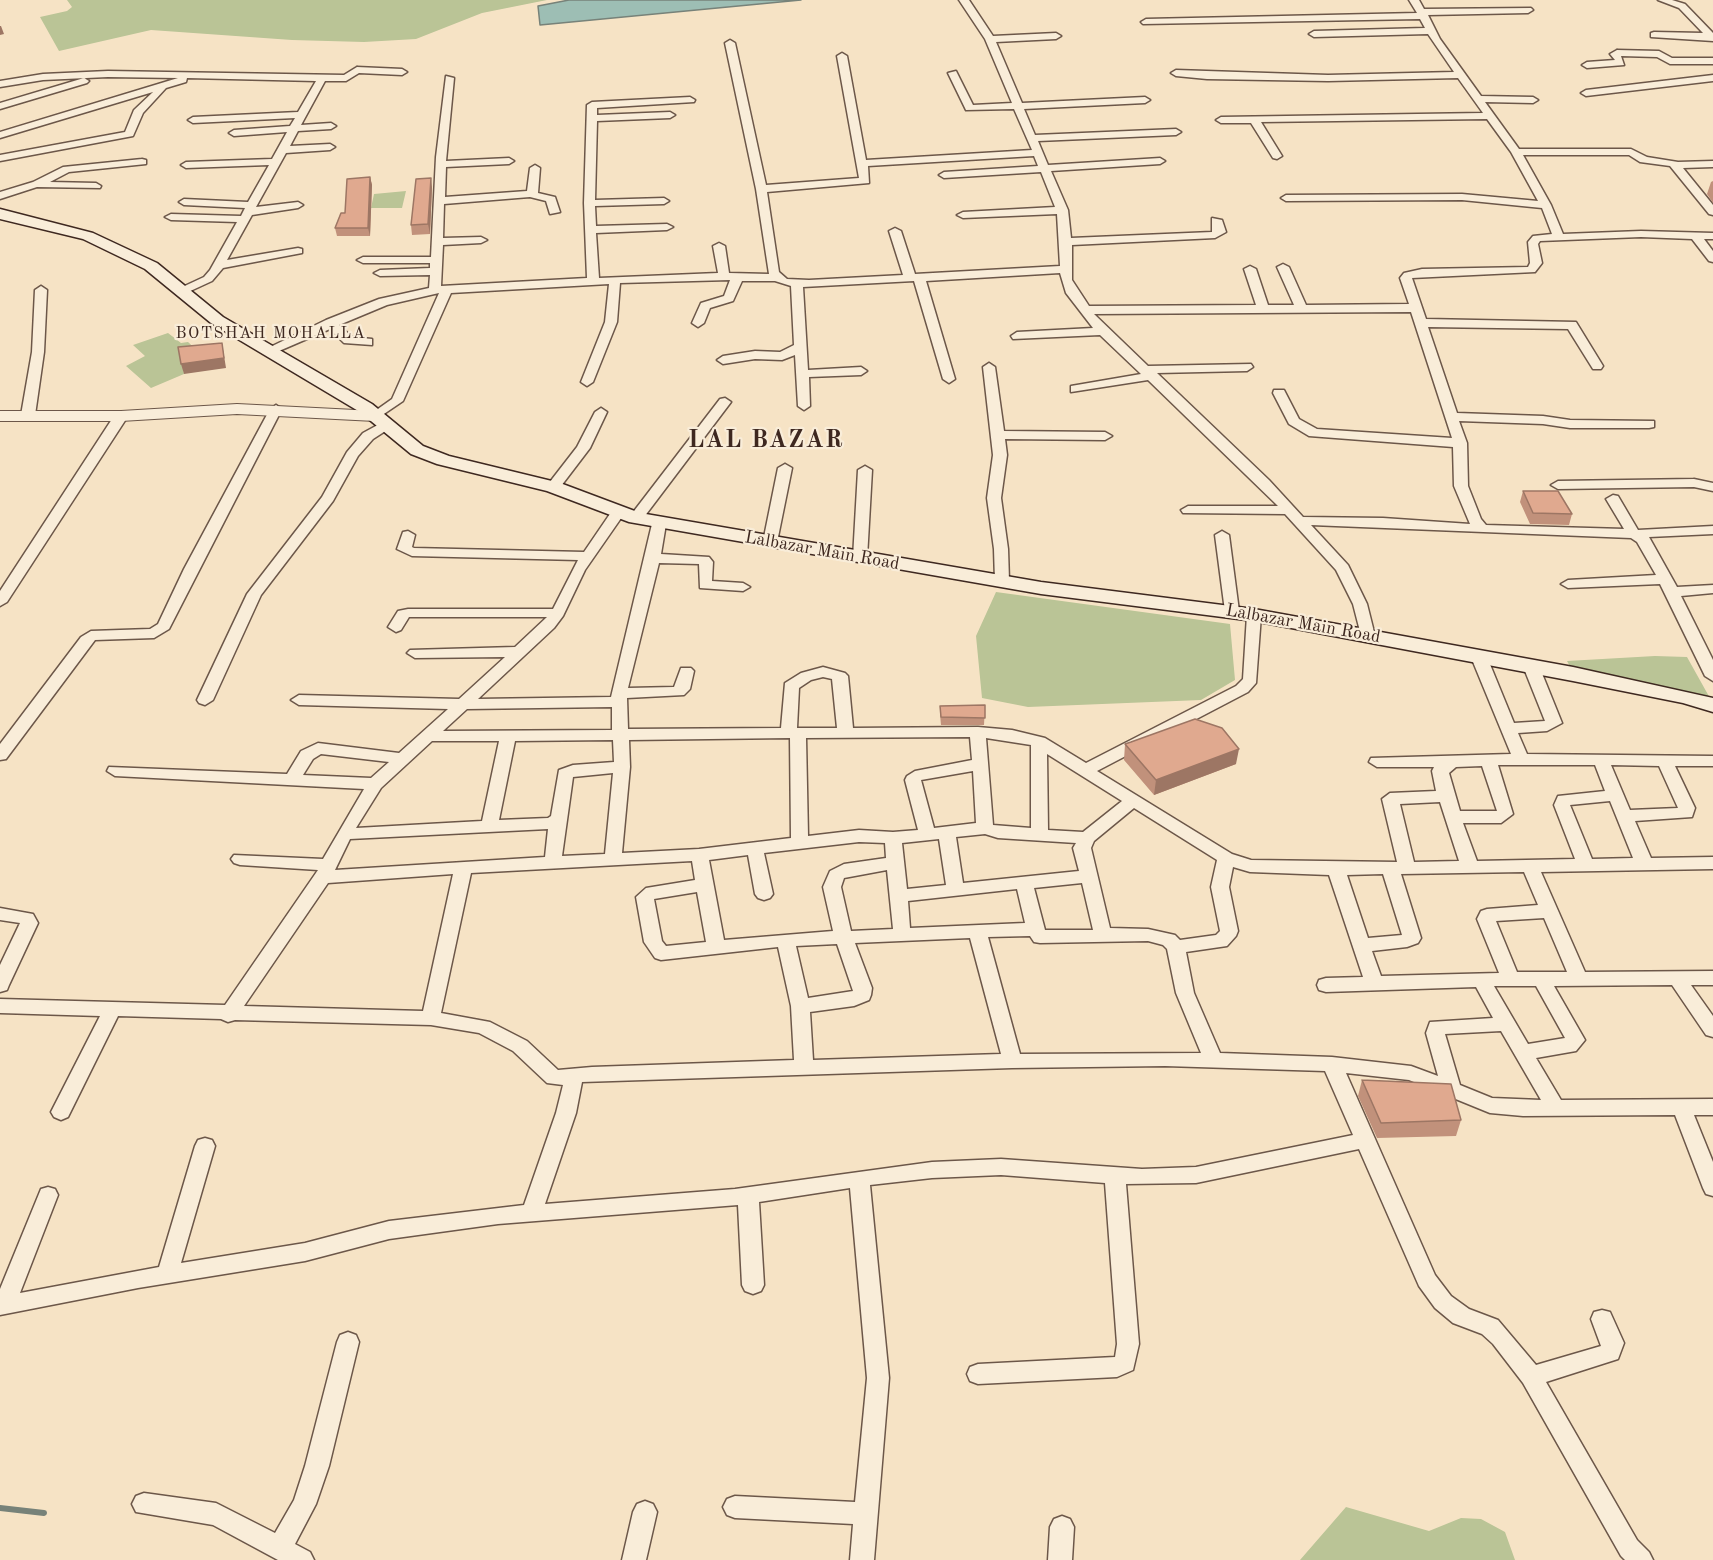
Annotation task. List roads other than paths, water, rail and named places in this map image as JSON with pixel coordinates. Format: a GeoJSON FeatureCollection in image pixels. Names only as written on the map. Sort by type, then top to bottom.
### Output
{"type":"FeatureCollection","features":[{"type":"Feature","properties":{"kind":"main road","name":"Lalbazar Main Road"},"geometry":{"type":"LineString","coordinates":[[0,214],[65,229],[104,242],[152,266],[217,320],[332,386],[424,453],[553,487],[659,524],[1080,594],[1232,611],[1531,666],[1687,697],[1713,705]]}},
{"type":"Feature","properties":{"kind":"street"},"geometry":{"type":"LineString","coordinates":[[964,0],[990,39],[1062,210],[1066,242],[1066,269],[1072,292],[1084,310],[1103,331],[1300,521],[1348,577],[1360,604],[1367,636]]}},
{"type":"Feature","properties":{"kind":"street"},"geometry":{"type":"LineString","coordinates":[[1414,0],[1431,31],[1516,152],[1546,205],[1558,236]]}},
{"type":"Feature","properties":{"kind":"street"},"geometry":{"type":"LineString","coordinates":[[1663,0],[1682,6],[1712,37]]}},
{"type":"Feature","properties":{"kind":"street"},"geometry":{"type":"LineString","coordinates":[[1146,22],[1528,10]]}},
{"type":"Feature","properties":{"kind":"street"},"geometry":{"type":"LineString","coordinates":[[1700,23],[1713,23]]}},
{"type":"Feature","properties":{"kind":"street"},"geometry":{"type":"LineString","coordinates":[[1314,34],[1431,31]]}},
{"type":"Feature","properties":{"kind":"street"},"geometry":{"type":"LineString","coordinates":[[1654,34],[1712,37]]}},
{"type":"Feature","properties":{"kind":"street"},"geometry":{"type":"LineString","coordinates":[[990,39],[1056,36]]}},
{"type":"Feature","properties":{"kind":"street"},"geometry":{"type":"LineString","coordinates":[[730,43],[761,189],[773,272],[777,278]]}},
{"type":"Feature","properties":{"kind":"street"},"geometry":{"type":"LineString","coordinates":[[1587,65],[1621,63],[1615,54],[1617,53],[1659,54],[1670,61],[1713,61]]}},
{"type":"Feature","properties":{"kind":"street"},"geometry":{"type":"LineString","coordinates":[[761,189],[863,182],[862,163],[842,56]]}},
{"type":"Feature","properties":{"kind":"street"},"geometry":{"type":"LineString","coordinates":[[0,84],[43,76],[108,74],[346,78],[357,70],[402,72]]}},
{"type":"Feature","properties":{"kind":"street"},"geometry":{"type":"LineString","coordinates":[[953,73],[970,108],[1144,100]]}},
{"type":"Feature","properties":{"kind":"street"},"geometry":{"type":"LineString","coordinates":[[1176,73],[1193,76],[1329,78],[1462,75]]}},
{"type":"Feature","properties":{"kind":"street"},"geometry":{"type":"LineString","coordinates":[[0,106],[108,74]]}},
{"type":"Feature","properties":{"kind":"street"},"geometry":{"type":"LineString","coordinates":[[0,135],[202,75]]}},
{"type":"Feature","properties":{"kind":"street"},"geometry":{"type":"LineString","coordinates":[[182,290],[208,279],[218,265],[322,78]]}},
{"type":"Feature","properties":{"kind":"street"},"geometry":{"type":"LineString","coordinates":[[205,699],[242,615],[259,586],[328,498],[352,455],[397,401],[441,289],[436,266],[441,164],[449,78]]}},
{"type":"Feature","properties":{"kind":"street"},"geometry":{"type":"LineString","coordinates":[[1586,93],[1713,78]]}},
{"type":"Feature","properties":{"kind":"street"},"geometry":{"type":"LineString","coordinates":[[0,159],[129,134],[138,112],[167,85]]}},
{"type":"Feature","properties":{"kind":"street"},"geometry":{"type":"LineString","coordinates":[[1478,99],[1533,99]]}},
{"type":"Feature","properties":{"kind":"street"},"geometry":{"type":"LineString","coordinates":[[593,280],[590,203],[591,106],[594,104],[690,100]]}},
{"type":"Feature","properties":{"kind":"street"},"geometry":{"type":"LineString","coordinates":[[193,120],[300,115]]}},
{"type":"Feature","properties":{"kind":"street"},"geometry":{"type":"LineString","coordinates":[[591,118],[670,115]]}},
{"type":"Feature","properties":{"kind":"street"},"geometry":{"type":"LineString","coordinates":[[1221,120],[1490,116]]}},
{"type":"Feature","properties":{"kind":"street"},"geometry":{"type":"LineString","coordinates":[[1254,120],[1277,156]]}},
{"type":"Feature","properties":{"kind":"street"},"geometry":{"type":"LineString","coordinates":[[234,133],[331,126]]}},
{"type":"Feature","properties":{"kind":"street"},"geometry":{"type":"LineString","coordinates":[[1031,138],[1176,132]]}},
{"type":"Feature","properties":{"kind":"street"},"geometry":{"type":"LineString","coordinates":[[281,150],[330,147]]}},
{"type":"Feature","properties":{"kind":"street"},"geometry":{"type":"LineString","coordinates":[[1516,152],[1631,152],[1644,160],[1676,165],[1713,164]]}},
{"type":"Feature","properties":{"kind":"street"},"geometry":{"type":"LineString","coordinates":[[862,163],[1038,153]]}},
{"type":"Feature","properties":{"kind":"street"},"geometry":{"type":"LineString","coordinates":[[441,164],[509,161]]}},
{"type":"Feature","properties":{"kind":"street"},"geometry":{"type":"LineString","coordinates":[[945,175],[1160,161]]}},
{"type":"Feature","properties":{"kind":"street"},"geometry":{"type":"LineString","coordinates":[[0,196],[37,184],[67,169],[142,162]]}},
{"type":"Feature","properties":{"kind":"street"},"geometry":{"type":"LineString","coordinates":[[186,165],[274,162]]}},
{"type":"Feature","properties":{"kind":"street"},"geometry":{"type":"LineString","coordinates":[[1676,165],[1713,212]]}},
{"type":"Feature","properties":{"kind":"street"},"geometry":{"type":"LineString","coordinates":[[530,194],[533,192],[535,168]]}},
{"type":"Feature","properties":{"kind":"street"},"geometry":{"type":"LineString","coordinates":[[207,176],[268,174]]}},
{"type":"Feature","properties":{"kind":"street"},"geometry":{"type":"LineString","coordinates":[[37,184],[96,186]]}},
{"type":"Feature","properties":{"kind":"street"},"geometry":{"type":"LineString","coordinates":[[1695,189],[1713,189]]}},
{"type":"Feature","properties":{"kind":"street"},"geometry":{"type":"LineString","coordinates":[[440,201],[530,194],[551,199],[554,212]]}},
{"type":"Feature","properties":{"kind":"street"},"geometry":{"type":"LineString","coordinates":[[1286,198],[1428,199],[1462,196],[1546,205]]}},
{"type":"Feature","properties":{"kind":"street"},"geometry":{"type":"LineString","coordinates":[[590,203],[664,201]]}},
{"type":"Feature","properties":{"kind":"street"},"geometry":{"type":"LineString","coordinates":[[184,202],[247,212]]}},
{"type":"Feature","properties":{"kind":"street"},"geometry":{"type":"LineString","coordinates":[[171,217],[247,212],[298,205]]}},
{"type":"Feature","properties":{"kind":"street"},"geometry":{"type":"LineString","coordinates":[[963,215],[1062,210]]}},
{"type":"Feature","properties":{"kind":"street"},"geometry":{"type":"LineString","coordinates":[[1066,242],[1215,235],[1220,232],[1216,220]]}},
{"type":"Feature","properties":{"kind":"street"},"geometry":{"type":"LineString","coordinates":[[591,230],[667,227]]}},
{"type":"Feature","properties":{"kind":"street"},"geometry":{"type":"LineString","coordinates":[[895,231],[949,379]]}},
{"type":"Feature","properties":{"kind":"street"},"geometry":{"type":"LineString","coordinates":[[1695,235],[1713,259]]}},
{"type":"Feature","properties":{"kind":"street"},"geometry":{"type":"LineString","coordinates":[[1481,527],[1475,521],[1461,486],[1460,443],[1406,279],[1408,275],[1422,272],[1531,270],[1536,262],[1533,240],[1558,236],[1713,236]]}},
{"type":"Feature","properties":{"kind":"street"},"geometry":{"type":"LineString","coordinates":[[437,242],[481,240]]}},
{"type":"Feature","properties":{"kind":"street"},"geometry":{"type":"LineString","coordinates":[[719,246],[724,276]]}},
{"type":"Feature","properties":{"kind":"street"},"geometry":{"type":"LineString","coordinates":[[218,265],[298,251]]}},
{"type":"Feature","properties":{"kind":"street"},"geometry":{"type":"LineString","coordinates":[[363,260],[436,266]]}},
{"type":"Feature","properties":{"kind":"street"},"geometry":{"type":"LineString","coordinates":[[380,273],[436,266]]}},
{"type":"Feature","properties":{"kind":"street"},"geometry":{"type":"LineString","coordinates":[[1283,267],[1301,309]]}},
{"type":"Feature","properties":{"kind":"street"},"geometry":{"type":"LineString","coordinates":[[268,351],[383,302],[441,289],[593,280],[724,276],[777,278],[797,284],[1066,269]]}},
{"type":"Feature","properties":{"kind":"street"},"geometry":{"type":"LineString","coordinates":[[1250,269],[1263,308]]}},
{"type":"Feature","properties":{"kind":"street"},"geometry":{"type":"LineString","coordinates":[[698,323],[705,306],[729,298],[738,276]]}},
{"type":"Feature","properties":{"kind":"street"},"geometry":{"type":"LineString","coordinates":[[587,382],[611,322],[615,279]]}},
{"type":"Feature","properties":{"kind":"street"},"geometry":{"type":"LineString","coordinates":[[797,284],[804,406]]}},
{"type":"Feature","properties":{"kind":"street"},"geometry":{"type":"LineString","coordinates":[[28,415],[38,352],[41,290]]}},
{"type":"Feature","properties":{"kind":"street"},"geometry":{"type":"LineString","coordinates":[[1084,310],[1416,308]]}},
{"type":"Feature","properties":{"kind":"street"},"geometry":{"type":"LineString","coordinates":[[330,323],[348,340],[368,342]]}},
{"type":"Feature","properties":{"kind":"street"},"geometry":{"type":"LineString","coordinates":[[1421,323],[1568,324],[1574,327],[1598,366]]}},
{"type":"Feature","properties":{"kind":"street"},"geometry":{"type":"LineString","coordinates":[[1017,336],[1103,331]]}},
{"type":"Feature","properties":{"kind":"street"},"geometry":{"type":"LineString","coordinates":[[723,360],[755,355],[782,356],[801,347]]}},
{"type":"Feature","properties":{"kind":"street"},"geometry":{"type":"LineString","coordinates":[[989,367],[1000,464],[994,498],[1001,549],[1002,581]]}},
{"type":"Feature","properties":{"kind":"street"},"geometry":{"type":"LineString","coordinates":[[1076,389],[1149,373],[1247,367]]}},
{"type":"Feature","properties":{"kind":"street"},"geometry":{"type":"LineString","coordinates":[[803,374],[861,370]]}},
{"type":"Feature","properties":{"kind":"street"},"geometry":{"type":"LineString","coordinates":[[1279,393],[1294,421],[1314,433],[1460,443]]}},
{"type":"Feature","properties":{"kind":"street"},"geometry":{"type":"LineString","coordinates":[[228,1015],[326,871],[344,834],[375,784],[520,652],[558,614],[587,556],[725,402]]}},
{"type":"Feature","properties":{"kind":"street"},"geometry":{"type":"LineString","coordinates":[[0,416],[121,416],[276,409],[380,421]]}},
{"type":"Feature","properties":{"kind":"street"},"geometry":{"type":"LineString","coordinates":[[0,755],[91,636],[154,633],[164,626],[191,569],[276,409]]}},
{"type":"Feature","properties":{"kind":"street"},"geometry":{"type":"LineString","coordinates":[[553,487],[583,447],[601,412]]}},
{"type":"Feature","properties":{"kind":"street"},"geometry":{"type":"LineString","coordinates":[[0,602],[121,416]]}},
{"type":"Feature","properties":{"kind":"street"},"geometry":{"type":"LineString","coordinates":[[1450,417],[1543,420],[1569,424],[1649,424]]}},
{"type":"Feature","properties":{"kind":"street"},"geometry":{"type":"LineString","coordinates":[[998,435],[1105,436]]}},
{"type":"Feature","properties":{"kind":"street"},"geometry":{"type":"LineString","coordinates":[[770,542],[784,468]]}},
{"type":"Feature","properties":{"kind":"street"},"geometry":{"type":"LineString","coordinates":[[860,558],[865,470]]}},
{"type":"Feature","properties":{"kind":"street"},"geometry":{"type":"LineString","coordinates":[[1558,485],[1694,483],[1713,487]]}},
{"type":"Feature","properties":{"kind":"street"},"geometry":{"type":"LineString","coordinates":[[1613,500],[1634,534],[1643,539],[1713,676]]}},
{"type":"Feature","properties":{"kind":"street"},"geometry":{"type":"LineString","coordinates":[[1188,510],[1289,510]]}},
{"type":"Feature","properties":{"kind":"street"},"geometry":{"type":"LineString","coordinates":[[1300,521],[1383,522],[1634,534],[1713,530]]}},
{"type":"Feature","properties":{"kind":"street"},"geometry":{"type":"LineString","coordinates":[[613,860],[622,767],[619,698],[659,524]]}},
{"type":"Feature","properties":{"kind":"street"},"geometry":{"type":"LineString","coordinates":[[408,535],[404,549],[412,552],[587,556]]}},
{"type":"Feature","properties":{"kind":"street"},"geometry":{"type":"LineString","coordinates":[[1222,535],[1232,611]]}},
{"type":"Feature","properties":{"kind":"street"},"geometry":{"type":"LineString","coordinates":[[653,558],[704,560],[706,562],[705,585],[743,587]]}},
{"type":"Feature","properties":{"kind":"street"},"geometry":{"type":"LineString","coordinates":[[1568,584],[1668,585],[1713,590]]}},
{"type":"Feature","properties":{"kind":"street"},"geometry":{"type":"LineString","coordinates":[[396,627],[402,614],[408,613],[558,614]]}},
{"type":"Feature","properties":{"kind":"street"},"geometry":{"type":"LineString","coordinates":[[1086,770],[1242,689],[1251,680],[1254,615]]}},
{"type":"Feature","properties":{"kind":"street"},"geometry":{"type":"LineString","coordinates":[[415,652],[520,652]]}},
{"type":"Feature","properties":{"kind":"street"},"geometry":{"type":"LineString","coordinates":[[1479,657],[1521,759]]}},
{"type":"Feature","properties":{"kind":"street"},"geometry":{"type":"LineString","coordinates":[[1509,728],[1547,726],[1554,723],[1531,666]]}},
{"type":"Feature","properties":{"kind":"street"},"geometry":{"type":"LineString","coordinates":[[299,700],[464,704],[619,698],[678,692],[682,689],[686,671]]}},
{"type":"Feature","properties":{"kind":"street"},"geometry":{"type":"LineString","coordinates":[[800,843],[791,686],[806,676],[823,672],[840,676],[845,733]]}},
{"type":"Feature","properties":{"kind":"street"},"geometry":{"type":"LineString","coordinates":[[428,736],[978,732],[1012,735],[1039,742],[1226,858],[1250,866],[1336,869],[1644,863],[1712,865]]}},
{"type":"Feature","properties":{"kind":"street"},"geometry":{"type":"LineString","coordinates":[[978,732],[985,828]]}},
{"type":"Feature","properties":{"kind":"street"},"geometry":{"type":"LineString","coordinates":[[489,827],[508,736]]}},
{"type":"Feature","properties":{"kind":"street"},"geometry":{"type":"LineString","coordinates":[[1039,742],[1040,834]]}},
{"type":"Feature","properties":{"kind":"street"},"geometry":{"type":"LineString","coordinates":[[292,780],[307,755],[318,748],[403,759]]}},
{"type":"Feature","properties":{"kind":"street"},"geometry":{"type":"LineString","coordinates":[[1377,762],[1521,759],[1713,761]]}},
{"type":"Feature","properties":{"kind":"street"},"geometry":{"type":"LineString","coordinates":[[1453,817],[1501,817],[1505,814],[1505,808],[1488,760]]}},
{"type":"Feature","properties":{"kind":"street"},"geometry":{"type":"LineString","coordinates":[[1601,760],[1644,863]]}},
{"type":"Feature","properties":{"kind":"street"},"geometry":{"type":"LineString","coordinates":[[1625,816],[1686,813],[1687,808],[1664,760]]}},
{"type":"Feature","properties":{"kind":"street"},"geometry":{"type":"LineString","coordinates":[[1452,762],[1440,771],[1470,867]]}},
{"type":"Feature","properties":{"kind":"street"},"geometry":{"type":"LineString","coordinates":[[928,835],[913,780],[915,776],[980,764]]}},
{"type":"Feature","properties":{"kind":"street"},"geometry":{"type":"LineString","coordinates":[[553,862],[565,774],[573,770],[622,767]]}},
{"type":"Feature","properties":{"kind":"street"},"geometry":{"type":"LineString","coordinates":[[115,771],[375,784]]}},
{"type":"Feature","properties":{"kind":"street"},"geometry":{"type":"LineString","coordinates":[[1586,865],[1562,805],[1563,800],[1616,795]]}},
{"type":"Feature","properties":{"kind":"street"},"geometry":{"type":"LineString","coordinates":[[1361,945],[1407,941],[1412,938],[1399,868],[1390,799],[1446,796]]}},
{"type":"Feature","properties":{"kind":"street"},"geometry":{"type":"LineString","coordinates":[[1106,934],[1102,931],[1082,848],[1087,838],[1132,801]]}},
{"type":"Feature","properties":{"kind":"street"},"geometry":{"type":"LineString","coordinates":[[344,834],[557,822]]}},
{"type":"Feature","properties":{"kind":"street"},"geometry":{"type":"LineString","coordinates":[[240,859],[326,871],[463,867],[699,855],[860,836],[893,838],[985,828],[998,832],[1087,838]]}},
{"type":"Feature","properties":{"kind":"street"},"geometry":{"type":"LineString","coordinates":[[947,833],[955,889]]}},
{"type":"Feature","properties":{"kind":"street"},"geometry":{"type":"LineString","coordinates":[[893,838],[902,933]]}},
{"type":"Feature","properties":{"kind":"street"},"geometry":{"type":"LineString","coordinates":[[754,849],[764,894]]}},
{"type":"Feature","properties":{"kind":"street"},"geometry":{"type":"LineString","coordinates":[[699,855],[716,948]]}},
{"type":"Feature","properties":{"kind":"street"},"geometry":{"type":"LineString","coordinates":[[1176,947],[1221,941],[1227,936],[1229,931],[1220,887],[1226,858]]}},
{"type":"Feature","properties":{"kind":"street"},"geometry":{"type":"LineString","coordinates":[[800,1006],[854,999],[862,995],[863,988],[843,937],[832,886],[836,875],[844,870],[895,863]]}},
{"type":"Feature","properties":{"kind":"street"},"geometry":{"type":"LineString","coordinates":[[1530,866],[1579,978]]}},
{"type":"Feature","properties":{"kind":"street"},"geometry":{"type":"LineString","coordinates":[[430,1018],[463,867]]}},
{"type":"Feature","properties":{"kind":"street"},"geometry":{"type":"LineString","coordinates":[[1336,869],[1374,982]]}},
{"type":"Feature","properties":{"kind":"street"},"geometry":{"type":"LineString","coordinates":[[897,896],[1087,876]]}},
{"type":"Feature","properties":{"kind":"street"},"geometry":{"type":"LineString","coordinates":[[1024,884],[1035,928],[1040,937],[1106,934],[1161,936],[1176,947],[1185,993],[1214,1061]]}},
{"type":"Feature","properties":{"kind":"street"},"geometry":{"type":"LineString","coordinates":[[703,885],[647,894],[645,897],[653,942],[661,953],[786,940],[1035,928]]}},
{"type":"Feature","properties":{"kind":"street"},"geometry":{"type":"LineString","coordinates":[[1511,979],[1486,919],[1487,915],[1550,911]]}},
{"type":"Feature","properties":{"kind":"street"},"geometry":{"type":"LineString","coordinates":[[0,914],[27,918],[29,923],[0,985]]}},
{"type":"Feature","properties":{"kind":"street"},"geometry":{"type":"LineString","coordinates":[[977,931],[1012,1061]]}},
{"type":"Feature","properties":{"kind":"street"},"geometry":{"type":"LineString","coordinates":[[786,940],[800,1006],[804,1068]]}},
{"type":"Feature","properties":{"kind":"street"},"geometry":{"type":"LineString","coordinates":[[1326,985],[1511,979],[1678,980],[1713,978]]}},
{"type":"Feature","properties":{"kind":"street"},"geometry":{"type":"LineString","coordinates":[[1524,1052],[1569,1046],[1576,1040],[1541,979]]}},
{"type":"Feature","properties":{"kind":"street"},"geometry":{"type":"LineString","coordinates":[[1481,980],[1509,1024],[1555,1107]]}},
{"type":"Feature","properties":{"kind":"street"},"geometry":{"type":"LineString","coordinates":[[1678,980],[1713,1030]]}},
{"type":"Feature","properties":{"kind":"street"},"geometry":{"type":"LineString","coordinates":[[0,1006],[228,1015],[430,1018],[483,1027],[520,1046],[554,1078],[592,1074],[1012,1061],[1214,1061],[1332,1064],[1411,1073],[1490,1105],[1713,1107]]}},
{"type":"Feature","properties":{"kind":"street"},"geometry":{"type":"LineString","coordinates":[[61,1112],[112,1010]]}},
{"type":"Feature","properties":{"kind":"street"},"geometry":{"type":"LineString","coordinates":[[1451,1088],[1435,1033],[1437,1027],[1509,1024]]}},
{"type":"Feature","properties":{"kind":"street"},"geometry":{"type":"LineString","coordinates":[[1332,1064],[1427,1280],[1443,1302],[1461,1316],[1490,1327],[1501,1337],[1531,1376],[1629,1548],[1641,1560]]}},
{"type":"Feature","properties":{"kind":"street"},"geometry":{"type":"LineString","coordinates":[[532,1213],[566,1113],[574,1077]]}},
{"type":"Feature","properties":{"kind":"street"},"geometry":{"type":"LineString","coordinates":[[1682,1108],[1713,1188]]}},
{"type":"Feature","properties":{"kind":"street"},"geometry":{"type":"LineString","coordinates":[[2,1306],[167,1274],[305,1251],[389,1230],[532,1213],[748,1195],[859,1178],[932,1170],[1001,1167],[1115,1176],[1196,1175],[1366,1140]]}},
{"type":"Feature","properties":{"kind":"street"},"geometry":{"type":"LineString","coordinates":[[167,1274],[205,1146]]}},
{"type":"Feature","properties":{"kind":"street"},"geometry":{"type":"LineString","coordinates":[[978,1374],[1117,1367],[1125,1363],[1128,1344],[1115,1176]]}},
{"type":"Feature","properties":{"kind":"street"},"geometry":{"type":"LineString","coordinates":[[859,1178],[878,1377],[862,1560]]}},
{"type":"Feature","properties":{"kind":"street"},"geometry":{"type":"LineString","coordinates":[[2,1306],[48,1195]]}},
{"type":"Feature","properties":{"kind":"street"},"geometry":{"type":"LineString","coordinates":[[748,1195],[753,1285]]}},
{"type":"Feature","properties":{"kind":"street"},"geometry":{"type":"LineString","coordinates":[[1531,1376],[1610,1352],[1613,1343],[1602,1319]]}},
{"type":"Feature","properties":{"kind":"street"},"geometry":{"type":"LineString","coordinates":[[279,1549],[304,1504],[314,1476],[348,1342]]}},
{"type":"Feature","properties":{"kind":"street"},"geometry":{"type":"LineString","coordinates":[[144,1504],[216,1514],[239,1524],[279,1549],[302,1560]]}},
{"type":"Feature","properties":{"kind":"street"},"geometry":{"type":"LineString","coordinates":[[735,1507],[865,1514]]}},
{"type":"Feature","properties":{"kind":"street"},"geometry":{"type":"LineString","coordinates":[[634,1560],[645,1512]]}},
{"type":"Feature","properties":{"kind":"street"},"geometry":{"type":"LineString","coordinates":[[1060,1560],[1062,1527]]}},
{"type":"Feature","properties":{"kind":"water"},"geometry":{"type":"Polygon","coordinates":[[[569,0],[801,0],[540,25],[538,6],[569,0]]]}},
{"type":"Feature","properties":{"kind":"waterway"},"geometry":{"type":"LineString","coordinates":[[0,1508],[44,1513]]}},
{"type":"Feature","properties":{"kind":"district","name":"BOTSHAH MOHALLA"},"geometry":{"type":"Point","coordinates":[271,334]}},
{"type":"Feature","properties":{"kind":"district","name":"LAL BAZAR"},"geometry":{"type":"Point","coordinates":[766,441]}}]}
